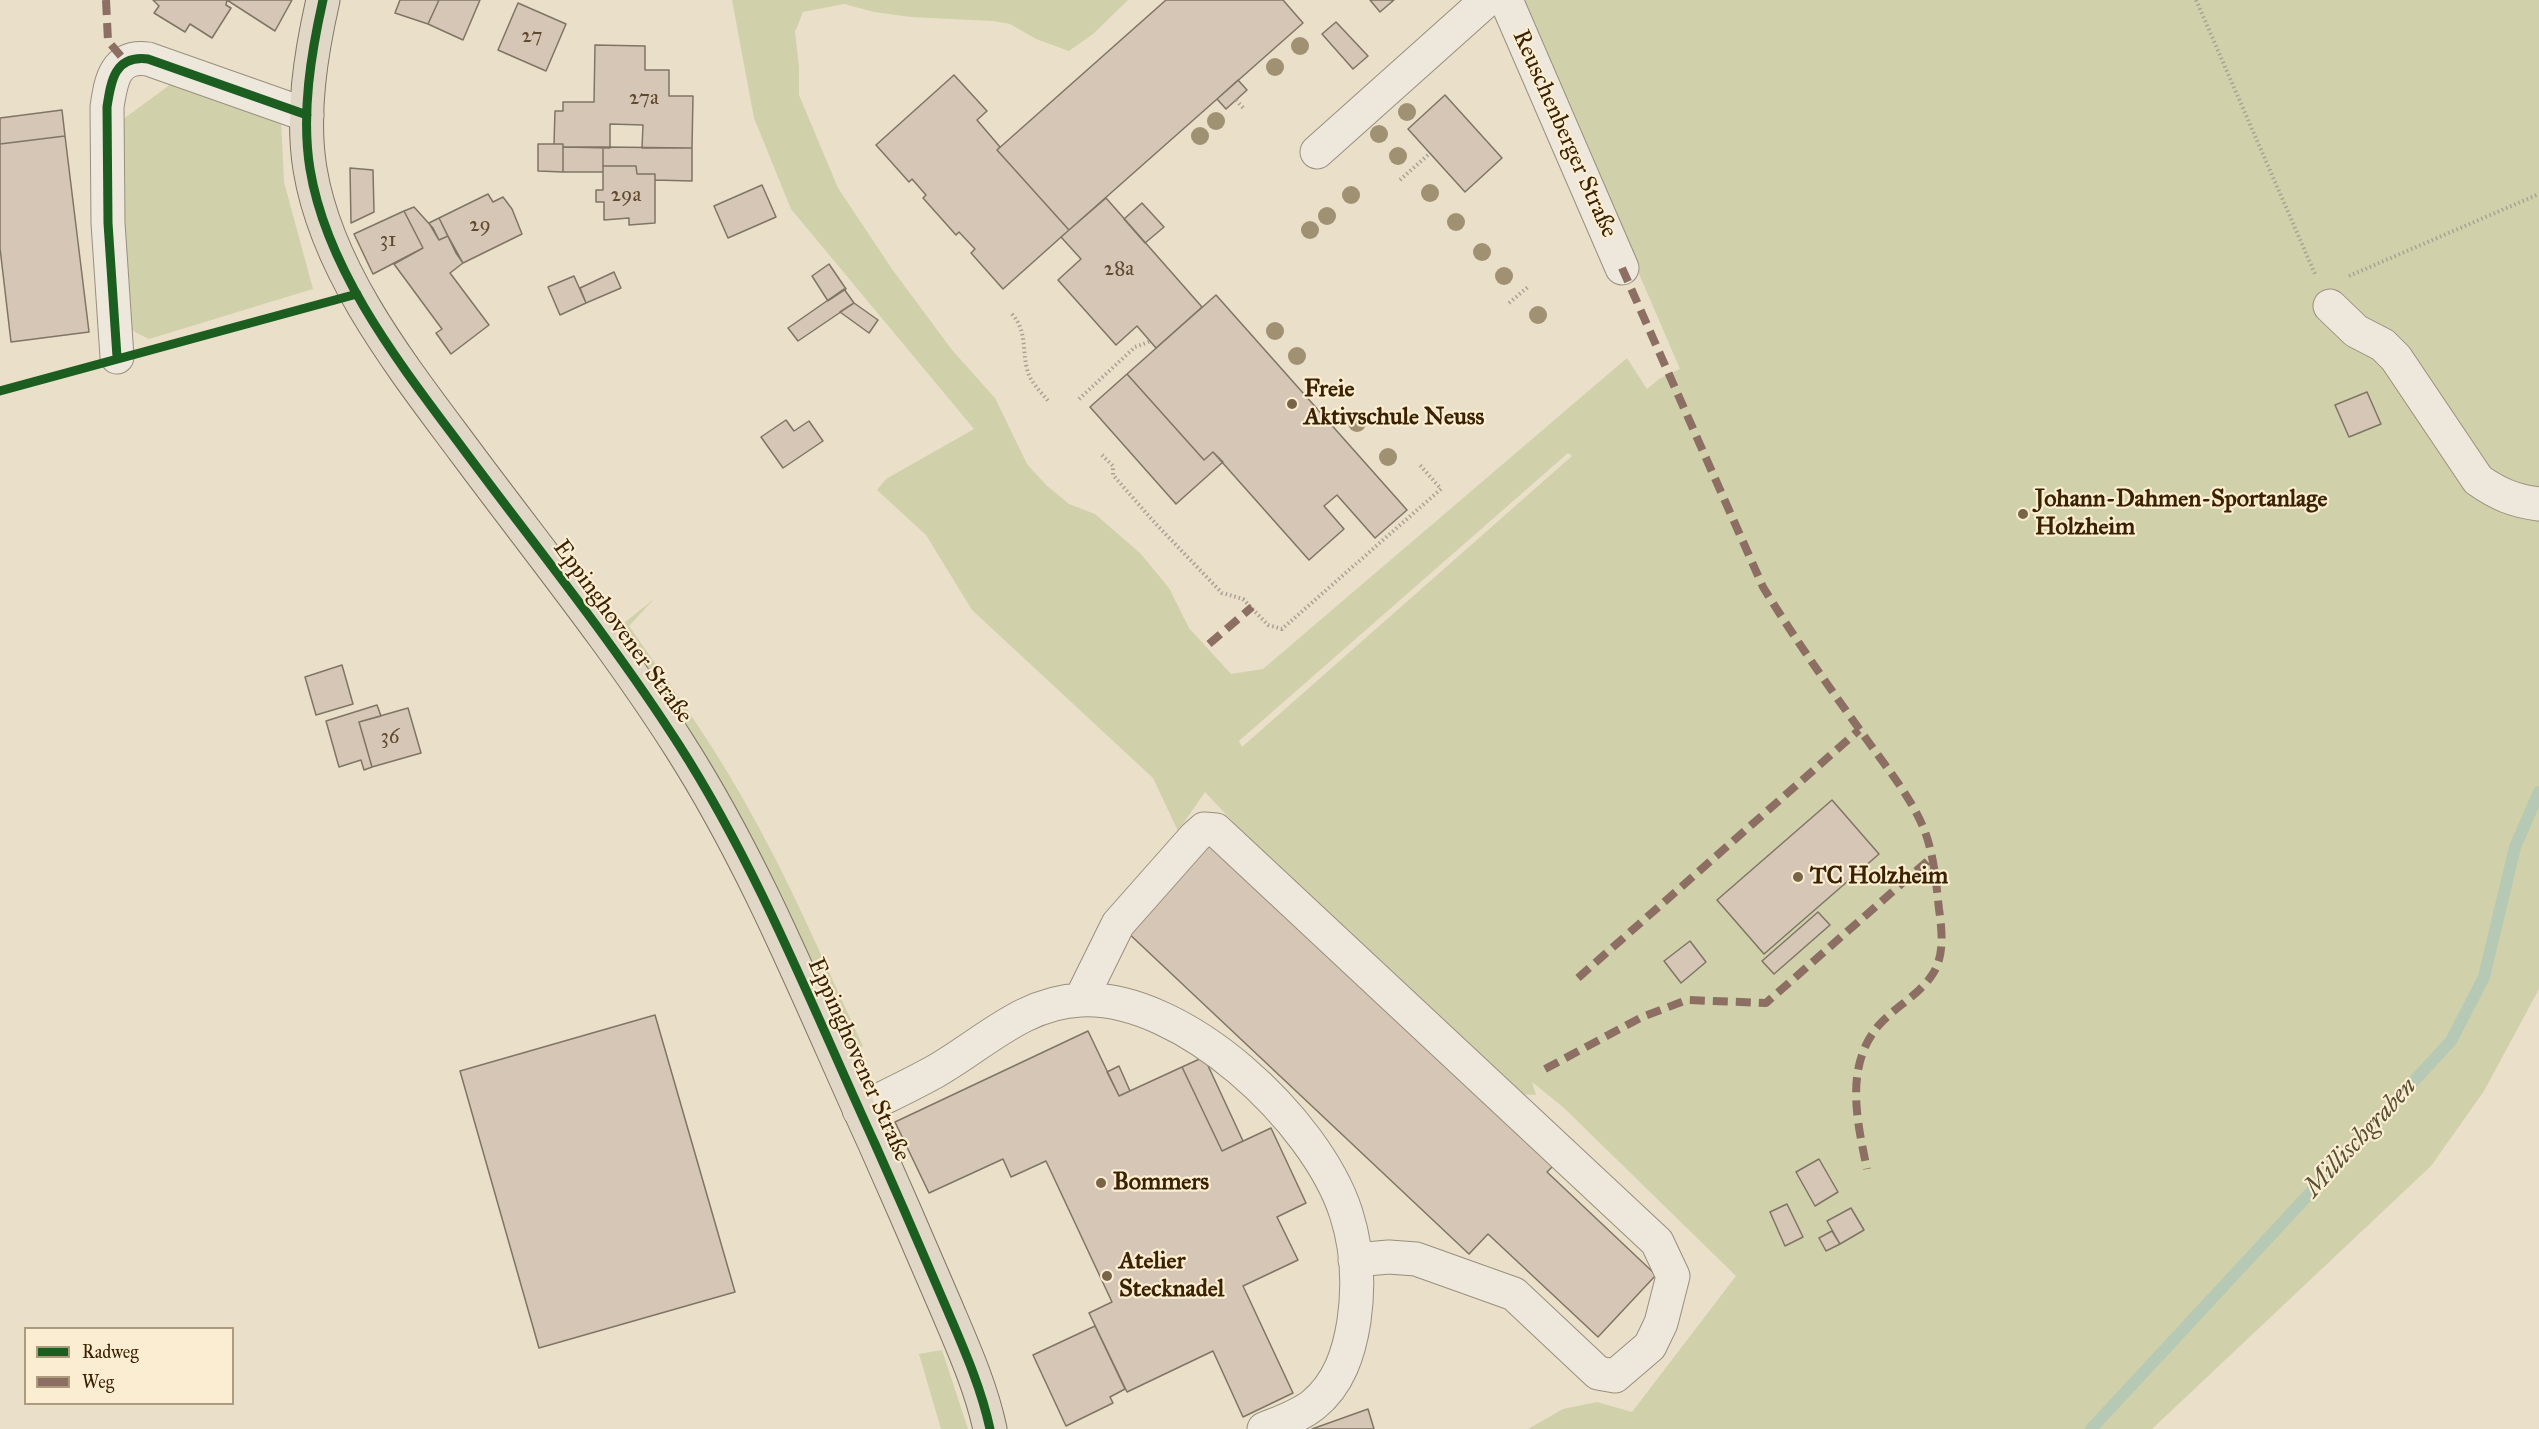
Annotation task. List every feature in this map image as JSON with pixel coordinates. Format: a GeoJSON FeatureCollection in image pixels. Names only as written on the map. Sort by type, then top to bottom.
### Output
{"type":"FeatureCollection","features":[{"type":"Feature","properties":{"kind":"main road","name":"Eppinghovener Straße"},"geometry":{"type":"LineString","coordinates":[[323,0],[314,43],[307,115],[309,165],[316,196],[329,233],[357,294],[392,353],[607,642],[678,742],[719,812],[763,898],[914,1231],[969,1361],[990,1429]]}},
{"type":"Feature","properties":{"kind":"street"},"geometry":{"type":"LineString","coordinates":[[1317,152],[1486,0]]}},
{"type":"Feature","properties":{"kind":"street","name":"Reuschenberger Straße"},"geometry":{"type":"LineString","coordinates":[[1506,0],[1622,268]]}},
{"type":"Feature","properties":{"kind":"street"},"geometry":{"type":"LineString","coordinates":[[117,357],[108,223],[107,107],[110,89],[119,67],[125,61],[136,57],[148,59],[307,115]]}},
{"type":"Feature","properties":{"kind":"street"},"geometry":{"type":"LineString","coordinates":[[2326,297],[2356,331],[2383,345],[2396,358],[2478,480],[2497,493],[2519,502],[2539,504]]}},
{"type":"Feature","properties":{"kind":"street"},"geometry":{"type":"LineString","coordinates":[[1081,999],[1118,924],[1195,837],[1204,829],[1215,830],[1657,1242],[1674,1276],[1661,1323],[1650,1346],[1615,1376],[1598,1373],[1514,1294],[1416,1259],[1389,1257],[1355,1260]]}},
{"type":"Feature","properties":{"kind":"street"},"geometry":{"type":"LineString","coordinates":[[859,1110],[937,1071],[1016,1019],[1059,1002],[1081,999],[1121,1003],[1167,1020],[1217,1052],[1266,1094],[1288,1117],[1325,1167],[1346,1213],[1355,1260],[1356,1287],[1352,1333],[1337,1378],[1308,1408],[1264,1429]]}},
{"type":"Feature","properties":{"kind":"path"},"geometry":{"type":"LineString","coordinates":[[2196,0],[2326,297],[2539,194]]}},
{"type":"Feature","properties":{"kind":"path"},"geometry":{"type":"LineString","coordinates":[[1236,100],[1245,110]]}},
{"type":"Feature","properties":{"kind":"path"},"geometry":{"type":"LineString","coordinates":[[1400,180],[1430,153]]}},
{"type":"Feature","properties":{"kind":"path"},"geometry":{"type":"LineString","coordinates":[[1509,303],[1529,286]]}},
{"type":"Feature","properties":{"kind":"path"},"geometry":{"type":"LineString","coordinates":[[1012,314],[1022,328],[1027,371],[1031,380],[1049,402]]}},
{"type":"Feature","properties":{"kind":"path"},"geometry":{"type":"LineString","coordinates":[[1078,399],[1135,347],[1151,341]]}},
{"type":"Feature","properties":{"kind":"path"},"geometry":{"type":"LineString","coordinates":[[1102,455],[1113,466],[1113,475],[1222,593],[1243,599],[1268,625],[1282,629],[1441,489],[1419,464]]}},
{"type":"Feature","properties":{"kind":"green space"},"geometry":{"type":"Polygon","coordinates":[[[732,0],[1128,0],[1093,34],[1069,51],[1036,39],[1010,24],[993,21],[911,17],[874,12],[844,4],[803,12],[795,32],[799,95],[838,188],[892,269],[952,350],[995,398],[1027,464],[1046,485],[1069,504],[1095,514],[1140,553],[1169,588],[1189,628],[1231,674],[1263,669],[1627,358],[1647,389],[1659,379],[1680,369],[1521,0],[2539,0],[2539,989],[2484,1091],[2431,1166],[2152,1429],[1528,1429],[1563,1409],[1597,1402],[1632,1412],[1736,1276],[1563,1107],[1532,1082],[1536,1095],[1513,1094],[1263,854],[1205,792],[1178,831],[1153,778],[972,610],[926,535],[877,490],[886,479],[974,429],[791,209],[754,118],[732,0]],[[1568,453],[1239,741],[1242,747],[1572,456],[1568,453]]]}},
{"type":"Feature","properties":{"kind":"green space"},"geometry":{"type":"Polygon","coordinates":[[[175,81],[281,118],[284,182],[313,289],[149,339],[127,325],[118,123],[175,81]]]}},
{"type":"Feature","properties":{"kind":"green space"},"geometry":{"type":"Polygon","coordinates":[[[654,599],[629,626],[702,731],[759,827],[863,1046],[852,1052],[764,860],[730,798],[660,692],[615,630],[654,599]]]}},
{"type":"Feature","properties":{"kind":"green space"},"geometry":{"type":"Polygon","coordinates":[[[942,1350],[968,1429],[941,1429],[919,1354],[942,1350]]]}},
{"type":"Feature","properties":{"kind":"building"},"geometry":{"type":"Polygon","coordinates":[[[153,0],[227,0],[226,5],[231,8],[212,38],[190,24],[185,32],[154,13],[159,6],[153,0]]]}},
{"type":"Feature","properties":{"kind":"building"},"geometry":{"type":"Polygon","coordinates":[[[227,0],[292,0],[275,31],[227,0]]]}},
{"type":"Feature","properties":{"kind":"building"},"geometry":{"type":"Polygon","coordinates":[[[400,0],[439,0],[428,24],[395,13],[400,0]]]}},
{"type":"Feature","properties":{"kind":"building"},"geometry":{"type":"Polygon","coordinates":[[[439,0],[480,0],[463,40],[428,24],[439,0]]]}},
{"type":"Feature","properties":{"kind":"building"},"geometry":{"type":"Polygon","coordinates":[[[1166,0],[1283,0],[1303,23],[1069,230],[997,150],[1166,0]]]}},
{"type":"Feature","properties":{"kind":"building"},"geometry":{"type":"Polygon","coordinates":[[[1370,0],[1394,0],[1380,12],[1370,0]]]}},
{"type":"Feature","properties":{"kind":"building"},"geometry":{"type":"Polygon","coordinates":[[[518,3],[566,24],[546,71],[498,50],[518,3]]]}},
{"type":"Feature","properties":{"kind":"building"},"geometry":{"type":"Polygon","coordinates":[[[1336,22],[1368,56],[1353,69],[1322,34],[1336,22]]]}},
{"type":"Feature","properties":{"kind":"building"},"geometry":{"type":"Polygon","coordinates":[[[595,45],[645,46],[645,70],[669,70],[669,96],[693,96],[692,148],[642,148],[643,125],[610,124],[610,148],[563,147],[563,144],[554,144],[555,111],[563,111],[563,102],[594,102],[595,45]]]}},
{"type":"Feature","properties":{"kind":"building"},"geometry":{"type":"Polygon","coordinates":[[[954,75],[987,111],[977,120],[1000,147],[997,150],[1069,230],[1003,289],[971,253],[975,249],[959,232],[956,235],[923,198],[926,195],[912,179],[909,182],[876,145],[954,75]]]}},
{"type":"Feature","properties":{"kind":"building"},"geometry":{"type":"Polygon","coordinates":[[[1238,80],[1247,90],[1226,109],[1217,99],[1238,80]]]}},
{"type":"Feature","properties":{"kind":"building"},"geometry":{"type":"Polygon","coordinates":[[[1445,95],[1502,158],[1465,192],[1408,129],[1445,95]]]}},
{"type":"Feature","properties":{"kind":"building"},"geometry":{"type":"Polygon","coordinates":[[[62,110],[65,136],[0,144],[0,118],[62,110]]]}},
{"type":"Feature","properties":{"kind":"building"},"geometry":{"type":"Polygon","coordinates":[[[65,136],[89,332],[11,342],[0,248],[0,144],[65,136]]]}},
{"type":"Feature","properties":{"kind":"building"},"geometry":{"type":"Polygon","coordinates":[[[538,144],[563,144],[563,172],[538,171],[538,144]]]}},
{"type":"Feature","properties":{"kind":"building"},"geometry":{"type":"Polygon","coordinates":[[[563,147],[603,147],[603,172],[563,172],[563,147]]]}},
{"type":"Feature","properties":{"kind":"building"},"geometry":{"type":"Polygon","coordinates":[[[603,147],[692,148],[692,181],[655,180],[655,174],[637,174],[636,166],[603,166],[603,147]]]}},
{"type":"Feature","properties":{"kind":"building"},"geometry":{"type":"Polygon","coordinates":[[[603,166],[636,166],[637,174],[655,174],[655,223],[629,225],[629,218],[604,220],[604,202],[596,202],[596,190],[603,190],[603,166]]]}},
{"type":"Feature","properties":{"kind":"building"},"geometry":{"type":"Polygon","coordinates":[[[350,168],[373,170],[374,212],[351,223],[350,168]]]}},
{"type":"Feature","properties":{"kind":"building"},"geometry":{"type":"Polygon","coordinates":[[[762,185],[776,217],[728,238],[714,206],[762,185]]]}},
{"type":"Feature","properties":{"kind":"building"},"geometry":{"type":"Polygon","coordinates":[[[488,194],[493,202],[503,197],[512,209],[522,234],[463,263],[439,218],[488,194]]]}},
{"type":"Feature","properties":{"kind":"building"},"geometry":{"type":"Polygon","coordinates":[[[1106,198],[1202,307],[1156,348],[1137,326],[1116,345],[1058,280],[1081,259],[1061,237],[1106,198]]]}},
{"type":"Feature","properties":{"kind":"building"},"geometry":{"type":"Polygon","coordinates":[[[1142,203],[1164,227],[1145,243],[1124,219],[1142,203]]]}},
{"type":"Feature","properties":{"kind":"building"},"geometry":{"type":"Polygon","coordinates":[[[414,207],[433,228],[439,240],[448,236],[463,263],[450,273],[489,325],[451,354],[436,333],[442,329],[394,264],[423,248],[404,211],[414,207]]]}},
{"type":"Feature","properties":{"kind":"building"},"geometry":{"type":"Polygon","coordinates":[[[404,211],[423,248],[373,274],[354,234],[404,211]]]}},
{"type":"Feature","properties":{"kind":"building"},"geometry":{"type":"Polygon","coordinates":[[[439,218],[448,236],[439,240],[429,223],[439,218]]]}},
{"type":"Feature","properties":{"kind":"building"},"geometry":{"type":"Polygon","coordinates":[[[829,264],[846,289],[828,301],[812,276],[829,264]]]}},
{"type":"Feature","properties":{"kind":"building"},"geometry":{"type":"Polygon","coordinates":[[[614,272],[621,288],[586,303],[580,288],[614,272]]]}},
{"type":"Feature","properties":{"kind":"building"},"geometry":{"type":"Polygon","coordinates":[[[574,276],[586,303],[560,315],[548,287],[574,276]]]}},
{"type":"Feature","properties":{"kind":"building"},"geometry":{"type":"Polygon","coordinates":[[[844,289],[854,303],[798,341],[788,328],[844,289]]]}},
{"type":"Feature","properties":{"kind":"building"},"geometry":{"type":"Polygon","coordinates":[[[1216,295],[1407,510],[1375,538],[1337,495],[1324,506],[1344,529],[1309,560],[1213,452],[1204,460],[1127,374],[1216,295]]]}},
{"type":"Feature","properties":{"kind":"building"},"geometry":{"type":"Polygon","coordinates":[[[854,303],[878,320],[869,333],[840,312],[854,303]]]}},
{"type":"Feature","properties":{"kind":"building"},"geometry":{"type":"Polygon","coordinates":[[[1127,374],[1204,460],[1213,452],[1223,462],[1176,504],[1090,407],[1127,374]]]}},
{"type":"Feature","properties":{"kind":"building"},"geometry":{"type":"Polygon","coordinates":[[[2367,392],[2381,424],[2349,437],[2335,405],[2367,392]]]}},
{"type":"Feature","properties":{"kind":"building"},"geometry":{"type":"Polygon","coordinates":[[[786,420],[794,431],[809,421],[823,441],[783,468],[761,437],[786,420]]]}},
{"type":"Feature","properties":{"kind":"building"},"geometry":{"type":"Polygon","coordinates":[[[342,665],[353,704],[316,715],[305,677],[342,665]]]}},
{"type":"Feature","properties":{"kind":"building"},"geometry":{"type":"Polygon","coordinates":[[[377,705],[381,716],[359,722],[372,767],[364,770],[361,760],[339,767],[326,721],[377,705]]]}},
{"type":"Feature","properties":{"kind":"building"},"geometry":{"type":"Polygon","coordinates":[[[408,708],[421,753],[372,767],[359,722],[408,708]]]}},
{"type":"Feature","properties":{"kind":"building","name":"TC Holzheim"},"geometry":{"type":"Polygon","coordinates":[[[1832,800],[1879,854],[1764,954],[1717,900],[1832,800]]]}},
{"type":"Feature","properties":{"kind":"building"},"geometry":{"type":"Polygon","coordinates":[[[1209,842],[1553,1166],[1547,1172],[1656,1275],[1598,1337],[1488,1234],[1469,1254],[1125,930],[1209,842]]]}},
{"type":"Feature","properties":{"kind":"building"},"geometry":{"type":"Polygon","coordinates":[[[1818,912],[1830,925],[1774,974],[1762,961],[1818,912]]]}},
{"type":"Feature","properties":{"kind":"building"},"geometry":{"type":"Polygon","coordinates":[[[1690,941],[1706,962],[1681,983],[1664,961],[1690,941]]]}},
{"type":"Feature","properties":{"kind":"building"},"geometry":{"type":"Polygon","coordinates":[[[655,1015],[735,1292],[539,1348],[460,1071],[655,1015]]]}},
{"type":"Feature","properties":{"kind":"building"},"geometry":{"type":"Polygon","coordinates":[[[1088,1031],[1119,1096],[1182,1067],[1222,1151],[1271,1128],[1306,1203],[1277,1217],[1298,1260],[1243,1286],[1293,1393],[1243,1417],[1213,1351],[1127,1392],[1089,1313],[1112,1302],[1046,1161],[1011,1177],[1003,1159],[929,1193],[895,1122],[1088,1031]]]}},
{"type":"Feature","properties":{"kind":"building"},"geometry":{"type":"Polygon","coordinates":[[[1204,1057],[1243,1141],[1222,1151],[1182,1067],[1204,1057]]]}},
{"type":"Feature","properties":{"kind":"building"},"geometry":{"type":"Polygon","coordinates":[[[1119,1066],[1130,1091],[1119,1096],[1107,1072],[1119,1066]]]}},
{"type":"Feature","properties":{"kind":"building"},"geometry":{"type":"Polygon","coordinates":[[[1819,1159],[1838,1192],[1815,1206],[1796,1172],[1819,1159]]]}},
{"type":"Feature","properties":{"kind":"building"},"geometry":{"type":"Polygon","coordinates":[[[1787,1204],[1803,1237],[1785,1246],[1770,1212],[1787,1204]]]}},
{"type":"Feature","properties":{"kind":"building"},"geometry":{"type":"Polygon","coordinates":[[[1851,1208],[1864,1230],[1840,1244],[1827,1221],[1851,1208]]]}},
{"type":"Feature","properties":{"kind":"building"},"geometry":{"type":"Polygon","coordinates":[[[1832,1231],[1840,1244],[1826,1251],[1819,1238],[1832,1231]]]}},
{"type":"Feature","properties":{"kind":"building"},"geometry":{"type":"Polygon","coordinates":[[[1095,1326],[1125,1389],[1110,1397],[1113,1403],[1066,1426],[1033,1355],[1095,1326]]]}},
{"type":"Feature","properties":{"kind":"building"},"geometry":{"type":"Polygon","coordinates":[[[1368,1409],[1374,1429],[1312,1429],[1368,1409]]]}},
{"type":"Feature","properties":{"kind":"waterway","name":"Millischgraben"},"geometry":{"type":"LineString","coordinates":[[2091,1429],[2451,1041],[2484,977],[2515,847],[2539,792]]}},
{"type":"Feature","properties":{"kind":"marked path"},"geometry":{"type":"LineString","coordinates":[[106,0],[108,41],[125,61]]}},
{"type":"Feature","properties":{"kind":"marked path"},"geometry":{"type":"LineString","coordinates":[[1622,268],[1763,587],[1810,659],[1903,790],[1924,829],[1930,849],[1936,879],[1941,952],[1936,968],[1927,982],[1879,1025],[1868,1041],[1861,1058],[1857,1076],[1857,1113],[1867,1169]]}},
{"type":"Feature","properties":{"kind":"marked path"},"geometry":{"type":"LineString","coordinates":[[1209,644],[1252,607]]}},
{"type":"Feature","properties":{"kind":"marked path"},"geometry":{"type":"LineString","coordinates":[[1578,978],[1859,730]]}},
{"type":"Feature","properties":{"kind":"marked path"},"geometry":{"type":"LineString","coordinates":[[1545,1069],[1642,1017],[1687,1000],[1766,1003],[1932,857]]}},
{"type":"Feature","properties":{"kind":"cycle path"},"geometry":{"type":"LineString","coordinates":[[323,0],[311,62],[307,105],[307,148],[319,208],[350,282],[370,318],[393,352],[628,670],[708,792],[784,941],[884,1164],[965,1352],[977,1382],[990,1429]]}},
{"type":"Feature","properties":{"kind":"cycle path"},"geometry":{"type":"LineString","coordinates":[[117,357],[108,223],[107,107],[110,88],[117,71],[128,61],[148,59],[307,115]]}},
{"type":"Feature","properties":{"kind":"cycle path"},"geometry":{"type":"LineString","coordinates":[[0,391],[357,294]]}},
{"type":"Feature","properties":{"kind":"place","name":"Freie Aktivschule Neuss"},"geometry":{"type":"Point","coordinates":[1292,404]}},
{"type":"Feature","properties":{"kind":"place","name":"Johann-Dahmen-Sportanlage Holzheim"},"geometry":{"type":"Point","coordinates":[2023,514]}},
{"type":"Feature","properties":{"kind":"place","name":"TC Holzheim"},"geometry":{"type":"Point","coordinates":[1798,877]}},
{"type":"Feature","properties":{"kind":"place","name":"Bommers"},"geometry":{"type":"Point","coordinates":[1101,1183]}},
{"type":"Feature","properties":{"kind":"place","name":"Atelier Stecknadel"},"geometry":{"type":"Point","coordinates":[1107,1276]}}]}
